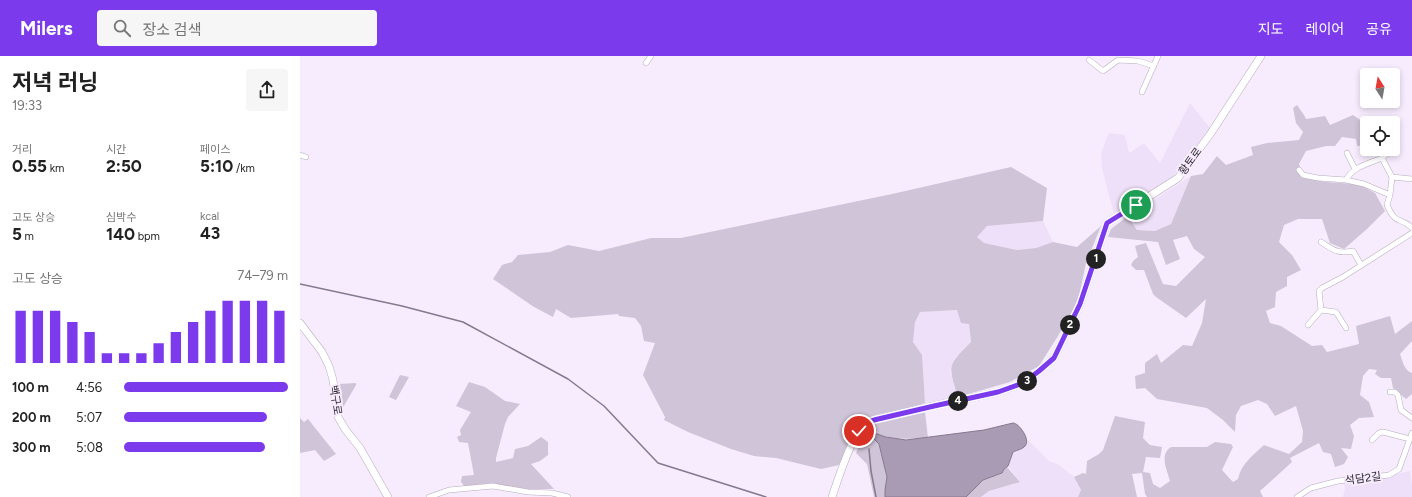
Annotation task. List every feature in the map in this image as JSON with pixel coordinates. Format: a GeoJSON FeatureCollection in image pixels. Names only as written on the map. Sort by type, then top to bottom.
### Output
{"type":"FeatureCollection","features":[{"type":"Feature","properties":{"kind":"main road","name":"황토로"},"geometry":{"type":"LineString","coordinates":[[832,497],[842,467],[859,431],[865,423],[998,392],[1023,383],[1054,358],[1080,304],[1107,223],[1178,178],[1211,133],[1261,56]]}},
{"type":"Feature","properties":{"kind":"main road","name":"백구로"},"geometry":{"type":"LineString","coordinates":[[300,323],[322,352],[329,366],[333,380],[338,417],[345,429],[360,448],[388,497]]}},
{"type":"Feature","properties":{"kind":"street"},"geometry":{"type":"LineString","coordinates":[[646,63],[651,56]]}},
{"type":"Feature","properties":{"kind":"street"},"geometry":{"type":"LineString","coordinates":[[1142,92],[1158,56]]}},
{"type":"Feature","properties":{"kind":"street"},"geometry":{"type":"LineString","coordinates":[[1089,60],[1103,71],[1118,60],[1138,61],[1154,66]]}},
{"type":"Feature","properties":{"kind":"street"},"geometry":{"type":"LineString","coordinates":[[1347,153],[1355,169]]}},
{"type":"Feature","properties":{"kind":"street"},"geometry":{"type":"LineString","coordinates":[[300,155],[306,157]]}},
{"type":"Feature","properties":{"kind":"street"},"geometry":{"type":"LineString","coordinates":[[1346,180],[1355,169],[1384,156]]}},
{"type":"Feature","properties":{"kind":"street"},"geometry":{"type":"LineString","coordinates":[[1382,158],[1392,177],[1390,196],[1387,205],[1391,216],[1412,228]]}},
{"type":"Feature","properties":{"kind":"street"},"geometry":{"type":"LineString","coordinates":[[1299,170],[1303,175],[1318,178],[1346,180],[1364,184],[1390,196]]}},
{"type":"Feature","properties":{"kind":"street"},"geometry":{"type":"LineString","coordinates":[[1392,177],[1412,179]]}},
{"type":"Feature","properties":{"kind":"street"},"geometry":{"type":"LineString","coordinates":[[1308,325],[1321,310],[1319,291],[1322,288],[1344,277],[1412,233]]}},
{"type":"Feature","properties":{"kind":"street"},"geometry":{"type":"LineString","coordinates":[[1321,242],[1337,252],[1343,253],[1353,251],[1361,265]]}},
{"type":"Feature","properties":{"kind":"street"},"geometry":{"type":"LineString","coordinates":[[1321,310],[1336,312],[1346,328]]}},
{"type":"Feature","properties":{"kind":"street"},"geometry":{"type":"LineString","coordinates":[[1390,392],[1395,392],[1398,395],[1401,410],[1412,418]]}},
{"type":"Feature","properties":{"kind":"street"},"geometry":{"type":"LineString","coordinates":[[1372,440],[1379,433],[1383,432],[1410,439]]}},
{"type":"Feature","properties":{"kind":"street","name":"석담2길"},"geometry":{"type":"LineString","coordinates":[[1297,497],[1311,488],[1338,481],[1389,475],[1399,469],[1412,434]]}},
{"type":"Feature","properties":{"kind":"street"},"geometry":{"type":"LineString","coordinates":[[429,497],[449,490],[493,486],[528,492],[552,493],[568,497]]}},
{"type":"Feature","properties":{"kind":"shaded area"},"geometry":{"type":"Polygon","coordinates":[[[1190,103],[1210,128],[1171,179],[1114,214],[1102,168],[1101,153],[1109,133],[1125,135],[1129,153],[1144,143],[1160,163],[1190,103]]]}},
{"type":"Feature","properties":{"kind":"shaded area"},"geometry":{"type":"Polygon","coordinates":[[[1297,105],[1306,119],[1325,116],[1330,125],[1353,115],[1360,120],[1360,146],[1357,146],[1356,139],[1342,137],[1335,146],[1326,146],[1306,151],[1299,164],[1304,178],[1325,182],[1355,184],[1375,193],[1385,211],[1344,249],[1330,243],[1322,219],[1298,219],[1284,225],[1279,242],[1292,255],[1301,270],[1287,277],[1287,286],[1276,292],[1275,307],[1266,311],[1270,323],[1281,326],[1312,346],[1322,345],[1327,352],[1359,344],[1356,326],[1390,316],[1395,334],[1412,321],[1412,341],[1400,354],[1405,368],[1412,373],[1412,394],[1406,399],[1393,388],[1391,378],[1381,378],[1375,374],[1377,370],[1369,369],[1363,376],[1360,395],[1369,402],[1374,417],[1359,418],[1350,425],[1354,436],[1351,449],[1341,448],[1348,457],[1344,464],[1335,467],[1331,454],[1323,452],[1319,443],[1290,458],[1292,462],[1260,491],[1263,497],[1147,497],[1145,494],[1142,473],[1132,474],[1137,497],[1078,497],[1081,490],[1074,477],[1083,473],[1086,474],[1087,461],[1103,450],[1115,416],[1145,422],[1143,438],[1150,445],[1162,447],[1160,458],[1146,457],[1143,472],[1150,473],[1153,484],[1160,488],[1170,481],[1165,463],[1165,454],[1171,447],[1207,447],[1215,442],[1231,444],[1233,447],[1222,470],[1233,482],[1238,479],[1248,460],[1264,445],[1289,454],[1302,442],[1303,431],[1296,406],[1275,416],[1267,404],[1258,400],[1241,406],[1236,415],[1235,432],[1223,420],[1207,408],[1157,399],[1145,388],[1136,389],[1135,376],[1145,373],[1145,363],[1157,354],[1161,363],[1183,345],[1192,346],[1202,323],[1206,299],[1186,318],[1156,297],[1153,294],[1144,270],[1136,270],[1131,265],[1138,257],[1135,246],[1146,243],[1163,284],[1176,286],[1205,257],[1194,249],[1187,236],[1173,240],[1180,259],[1166,265],[1158,242],[1108,237],[1111,229],[1128,216],[1137,230],[1155,231],[1171,224],[1191,176],[1203,174],[1217,156],[1226,165],[1253,155],[1251,147],[1267,143],[1299,140],[1303,132],[1296,123],[1293,108],[1297,105]]]}},
{"type":"Feature","properties":{"kind":"shaded area"},"geometry":{"type":"Polygon","coordinates":[[[1011,167],[1047,188],[1043,221],[987,226],[977,237],[984,243],[1017,250],[1036,248],[1053,242],[1077,247],[1101,226],[1086,263],[1078,301],[1058,336],[1039,366],[1010,382],[958,397],[951,372],[957,356],[971,342],[969,324],[961,323],[957,310],[920,312],[915,322],[913,342],[922,355],[925,403],[855,429],[839,465],[821,469],[776,458],[754,456],[731,449],[688,432],[664,420],[665,417],[643,375],[655,343],[644,341],[641,326],[635,318],[619,316],[618,314],[571,318],[556,309],[553,317],[534,307],[493,279],[502,265],[512,262],[518,255],[550,252],[568,245],[599,251],[651,238],[681,238],[892,194],[1011,167]]]}},
{"type":"Feature","properties":{"kind":"shaded area"},"geometry":{"type":"Polygon","coordinates":[[[1191,176],[1171,224],[1155,231],[1137,230],[1128,216],[1191,176]]]}},
{"type":"Feature","properties":{"kind":"shaded area"},"geometry":{"type":"Polygon","coordinates":[[[1043,221],[1053,242],[1036,248],[1017,250],[984,243],[977,237],[987,226],[1043,221]]]}},
{"type":"Feature","properties":{"kind":"shaded area"},"geometry":{"type":"Polygon","coordinates":[[[957,310],[969,324],[971,342],[954,359],[950,372],[958,397],[925,403],[922,355],[913,342],[915,322],[919,312],[957,310]]]}},
{"type":"Feature","properties":{"kind":"shaded area"},"geometry":{"type":"Polygon","coordinates":[[[400,375],[409,377],[396,400],[389,397],[400,375]]]}},
{"type":"Feature","properties":{"kind":"shaded area"},"geometry":{"type":"Polygon","coordinates":[[[469,382],[485,387],[505,401],[520,404],[508,417],[505,424],[496,462],[513,458],[515,449],[528,446],[541,437],[548,442],[548,455],[540,461],[531,464],[554,489],[525,489],[491,483],[465,487],[461,482],[462,476],[474,475],[468,443],[459,442],[457,437],[461,435],[460,430],[471,412],[456,406],[469,382]]]}},
{"type":"Feature","properties":{"kind":"shaded area"},"geometry":{"type":"Polygon","coordinates":[[[356,383],[341,411],[337,399],[339,384],[356,383]]]}},
{"type":"Feature","properties":{"kind":"shaded area"},"geometry":{"type":"Polygon","coordinates":[[[925,412],[928,438],[908,439],[877,434],[887,477],[886,497],[874,497],[867,464],[856,453],[867,428],[877,423],[925,412]]]}},
{"type":"Feature","properties":{"kind":"shaded area"},"geometry":{"type":"Polygon","coordinates":[[[300,418],[304,422],[308,419],[336,454],[324,461],[315,450],[300,453],[300,418]]]}},
{"type":"Feature","properties":{"kind":"shaded area"},"geometry":{"type":"Polygon","coordinates":[[[1013,423],[1024,432],[1026,440],[1025,446],[1013,452],[1008,466],[1002,473],[983,480],[966,497],[885,497],[887,477],[879,444],[873,438],[875,434],[906,440],[984,430],[1013,423]]]}},
{"type":"Feature","properties":{"kind":"shaded area"},"geometry":{"type":"Polygon","coordinates":[[[1028,440],[1049,461],[1059,465],[1074,477],[1081,491],[1078,497],[981,497],[989,491],[1020,482],[1008,466],[1013,452],[1025,446],[1028,440]]]}},
{"type":"Feature","properties":{"kind":"shaded area"},"geometry":{"type":"Polygon","coordinates":[[[1007,467],[1020,482],[989,491],[981,497],[966,497],[983,480],[1001,474],[1007,467]]]}},
{"type":"Feature","properties":{"kind":"shaded area"},"geometry":{"type":"Polygon","coordinates":[[[1410,471],[1412,497],[1343,497],[1345,489],[1344,482],[1361,481],[1410,471]]]}},
{"type":"Feature","properties":{"kind":"waterway"},"geometry":{"type":"LineString","coordinates":[[300,284],[402,306],[463,322],[568,379],[604,406],[658,463],[766,497]]}},
{"type":"Feature","properties":{"kind":"waterway"},"geometry":{"type":"LineString","coordinates":[[869,449],[876,497]]}},
{"type":"Feature","properties":{"kind":"route"},"geometry":{"type":"LineString","coordinates":[[859,431],[865,423],[874,420],[998,392],[1023,383],[1039,371],[1054,358],[1080,304],[1107,223],[1136,205]]}}]}
